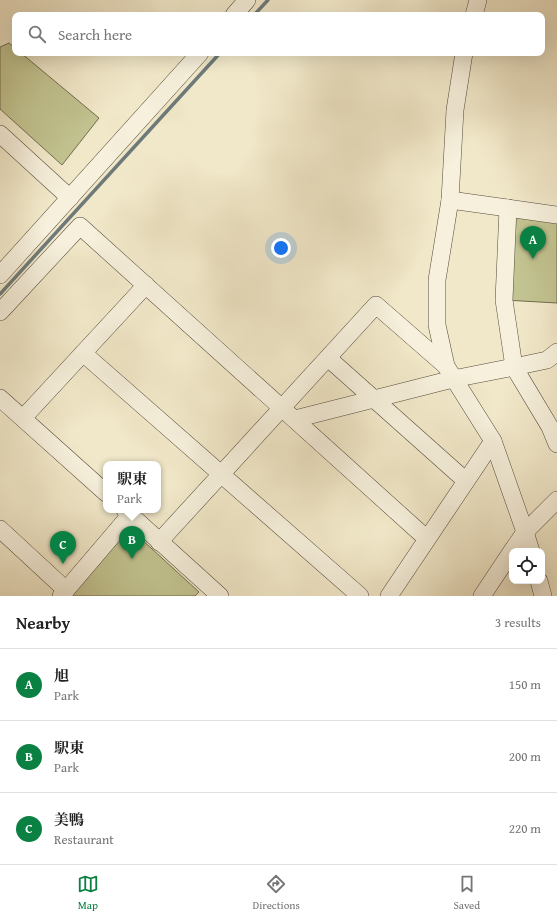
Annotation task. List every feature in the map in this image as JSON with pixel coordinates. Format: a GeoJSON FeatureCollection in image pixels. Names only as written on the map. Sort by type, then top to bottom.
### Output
{"type":"FeatureCollection","features":[{"type":"Feature","properties":{"kind":"street"},"geometry":{"type":"LineString","coordinates":[[237,12],[247,0]]}},
{"type":"Feature","properties":{"kind":"street"},"geometry":{"type":"LineString","coordinates":[[475,12],[478,0]]}},
{"type":"Feature","properties":{"kind":"street"},"geometry":{"type":"LineString","coordinates":[[0,275],[197,56]]}},
{"type":"Feature","properties":{"kind":"street"},"geometry":{"type":"LineString","coordinates":[[450,372],[437,325],[437,280],[450,200],[456,110],[464,56]]}},
{"type":"Feature","properties":{"kind":"street"},"geometry":{"type":"LineString","coordinates":[[0,134],[70,198]]}},
{"type":"Feature","properties":{"kind":"street"},"geometry":{"type":"LineString","coordinates":[[450,200],[557,215]]}},
{"type":"Feature","properties":{"kind":"street"},"geometry":{"type":"LineString","coordinates":[[508,208],[504,300],[514,367],[550,427],[557,444]]}},
{"type":"Feature","properties":{"kind":"street"},"geometry":{"type":"LineString","coordinates":[[0,312],[80,226],[427,539]]}},
{"type":"Feature","properties":{"kind":"street"},"geometry":{"type":"LineString","coordinates":[[23,418],[146,285]]}},
{"type":"Feature","properties":{"kind":"street"},"geometry":{"type":"LineString","coordinates":[[159,542],[376,305],[450,372],[493,441],[529,548]]}},
{"type":"Feature","properties":{"kind":"street"},"geometry":{"type":"LineString","coordinates":[[84,352],[360,596]]}},
{"type":"Feature","properties":{"kind":"street"},"geometry":{"type":"LineString","coordinates":[[295,420],[375,399],[450,372],[514,367],[547,360],[557,352]]}},
{"type":"Feature","properties":{"kind":"street"},"geometry":{"type":"LineString","coordinates":[[328,358],[466,481]]}},
{"type":"Feature","properties":{"kind":"street"},"geometry":{"type":"LineString","coordinates":[[0,398],[103,490]]}},
{"type":"Feature","properties":{"kind":"street"},"geometry":{"type":"LineString","coordinates":[[389,596],[493,441]]}},
{"type":"Feature","properties":{"kind":"street"},"geometry":{"type":"LineString","coordinates":[[514,548],[525,532],[557,500]]}},
{"type":"Feature","properties":{"kind":"street"},"geometry":{"type":"LineString","coordinates":[[0,529],[64,593],[126,513]]}},
{"type":"Feature","properties":{"kind":"street"},"geometry":{"type":"LineString","coordinates":[[128,513],[213,594]]}},
{"type":"Feature","properties":{"kind":"street"},"geometry":{"type":"LineString","coordinates":[[482,596],[509,556]]}},
{"type":"Feature","properties":{"kind":"street"},"geometry":{"type":"LineString","coordinates":[[540,584],[543,596]]}},
{"type":"Feature","properties":{"kind":"green space"},"geometry":{"type":"Polygon","coordinates":[[[9,43],[12,46],[12,56],[25,56],[99,118],[62,165],[0,109],[0,47],[9,43]]]}},
{"type":"Feature","properties":{"kind":"green space"},"geometry":{"type":"Polygon","coordinates":[[[514,211],[557,218],[557,303],[504,300],[514,211]]]}},
{"type":"Feature","properties":{"kind":"green space"},"geometry":{"type":"Polygon","coordinates":[[[128,527],[199,592],[195,596],[70,596],[128,527]]]}},
{"type":"Feature","properties":{"kind":"waterway"},"geometry":{"type":"LineString","coordinates":[[257,12],[268,0]]}},
{"type":"Feature","properties":{"kind":"waterway"},"geometry":{"type":"LineString","coordinates":[[0,294],[217,56]]}},
{"type":"Feature","properties":{"kind":"place","name":"旭"},"geometry":{"type":"Point","coordinates":[533,259]}},
{"type":"Feature","properties":{"kind":"place","name":"駅東"},"geometry":{"type":"Point","coordinates":[132,559]}},
{"type":"Feature","properties":{"kind":"place","name":"美鴨"},"geometry":{"type":"Point","coordinates":[63,564]}}]}
